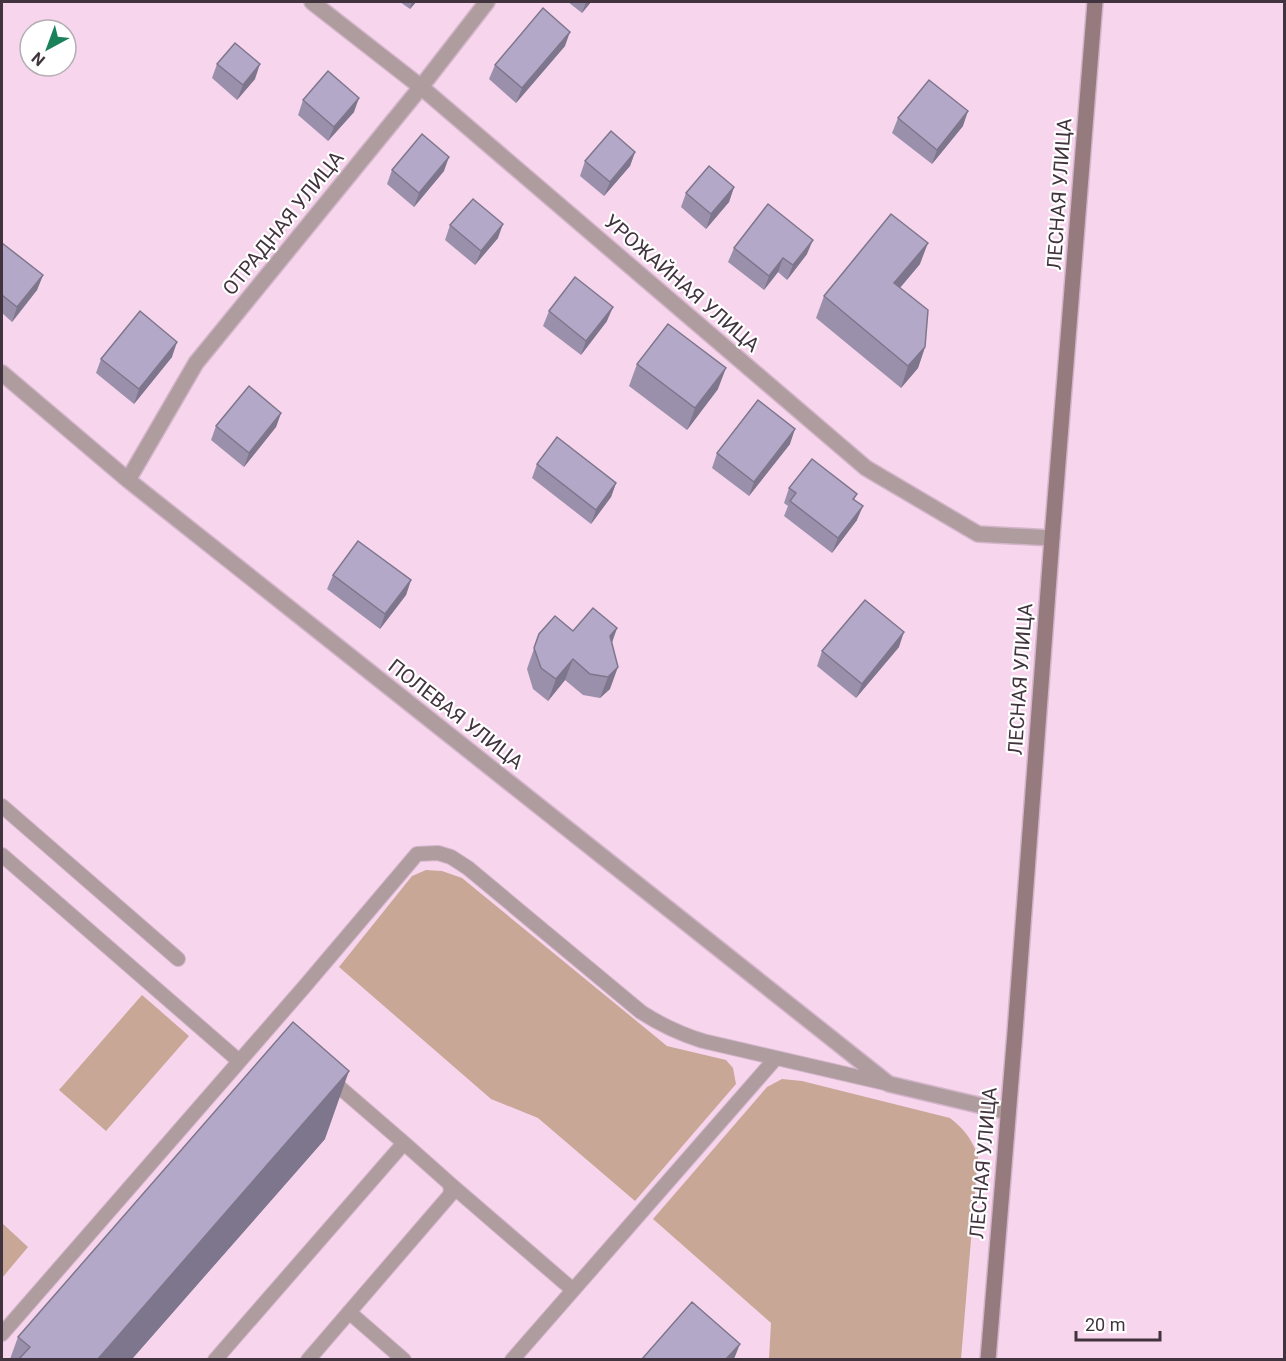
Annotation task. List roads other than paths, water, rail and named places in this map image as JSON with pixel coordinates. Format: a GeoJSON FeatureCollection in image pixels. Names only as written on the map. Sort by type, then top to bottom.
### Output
{"type":"FeatureCollection","features":[{"type":"Feature","properties":{"kind":"main road","name":"ЛЕСНАЯ УЛИЦА"},"geometry":{"type":"LineString","coordinates":[[988,1359],[1095,2]]}},
{"type":"Feature","properties":{"kind":"street","name":"УРОЖАЙНАЯ УЛИЦА"},"geometry":{"type":"LineString","coordinates":[[312,2],[421,87],[866,468],[978,534],[1052,538]]}},
{"type":"Feature","properties":{"kind":"street","name":"ОТРАДНАЯ УЛИЦА"},"geometry":{"type":"LineString","coordinates":[[128,480],[196,363],[421,87],[487,2]]}},
{"type":"Feature","properties":{"kind":"street","name":"ПОЛЕВАЯ УЛИЦА"},"geometry":{"type":"LineString","coordinates":[[2,373],[128,480],[889,1084]]}},
{"type":"Feature","properties":{"kind":"street"},"geometry":{"type":"LineString","coordinates":[[889,1084],[1008,1112]]}},
{"type":"Feature","properties":{"kind":"lane"},"geometry":{"type":"LineString","coordinates":[[2,806],[178,959]]}},
{"type":"Feature","properties":{"kind":"lane"},"geometry":{"type":"LineString","coordinates":[[2,1334],[239,1061],[274,1030],[417,854],[438,853],[451,857],[468,868],[641,1012],[662,1026],[703,1041],[889,1084]]}},
{"type":"Feature","properties":{"kind":"lane"},"geometry":{"type":"LineString","coordinates":[[2,855],[239,1061]]}},
{"type":"Feature","properties":{"kind":"lane"},"geometry":{"type":"LineString","coordinates":[[512,1359],[776,1058]]}},
{"type":"Feature","properties":{"kind":"lane"},"geometry":{"type":"LineString","coordinates":[[323,1073],[573,1290]]}},
{"type":"Feature","properties":{"kind":"lane"},"geometry":{"type":"LineString","coordinates":[[215,1359],[404,1143]]}},
{"type":"Feature","properties":{"kind":"lane"},"geometry":{"type":"LineString","coordinates":[[308,1359],[446,1201],[451,1189],[449,1183]]}},
{"type":"Feature","properties":{"kind":"lane"},"geometry":{"type":"LineString","coordinates":[[349,1311],[404,1359]]}}]}
